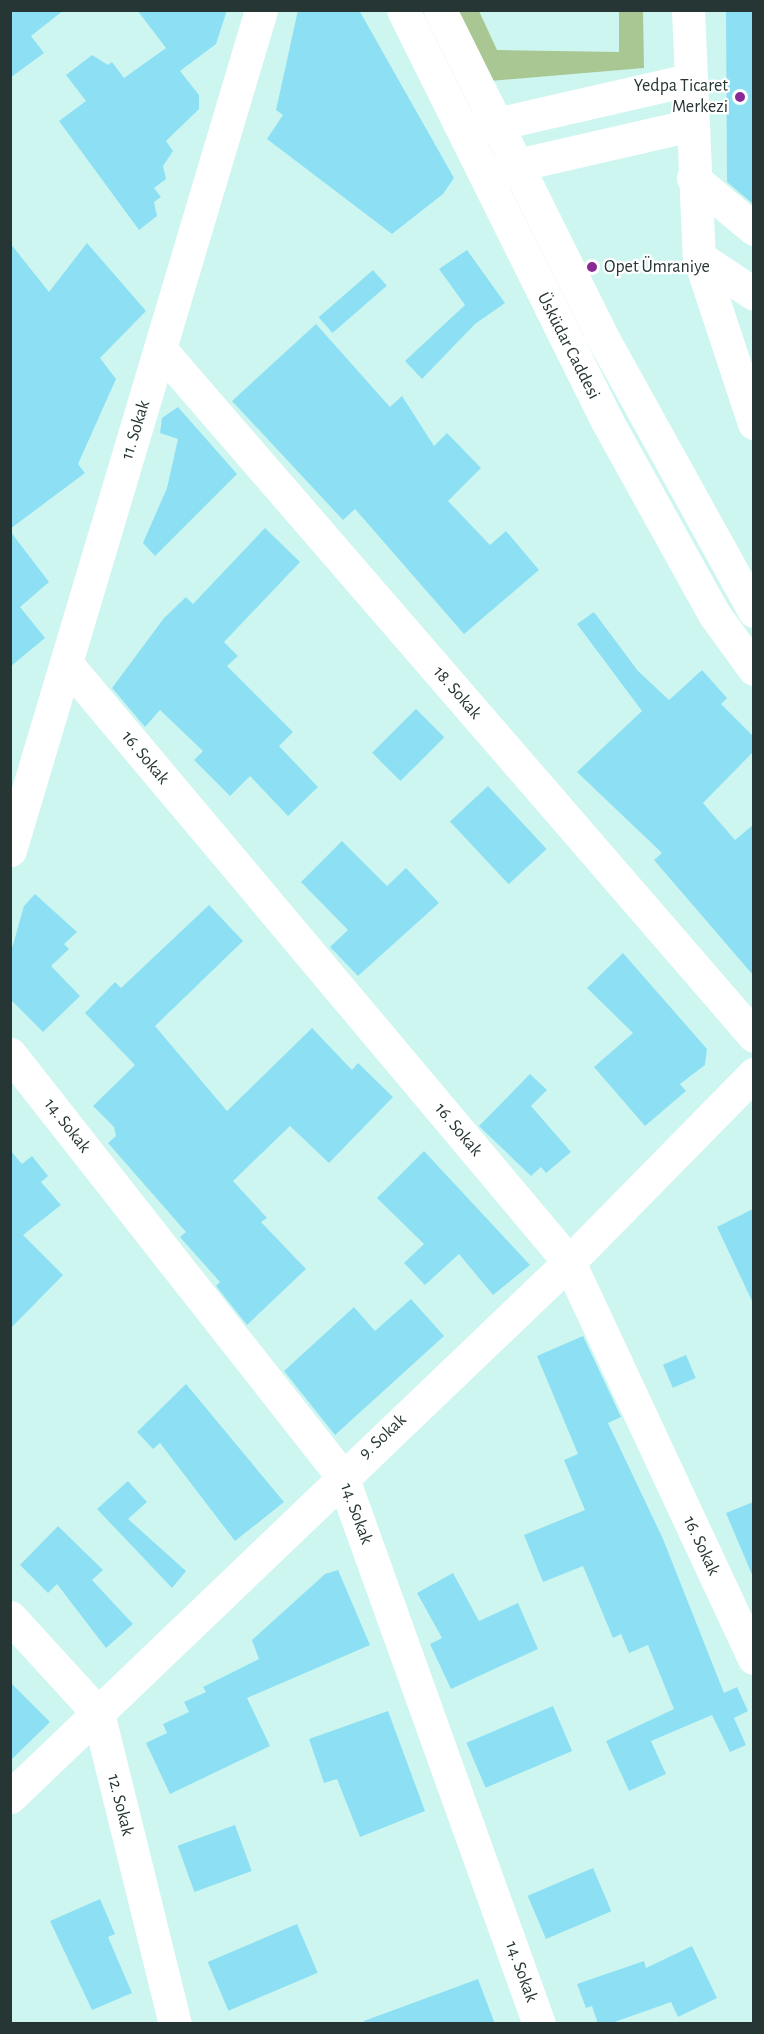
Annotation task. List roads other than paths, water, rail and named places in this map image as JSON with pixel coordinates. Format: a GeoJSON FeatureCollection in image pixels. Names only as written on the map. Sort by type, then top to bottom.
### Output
{"type":"FeatureCollection","features":[{"type":"Feature","properties":{"kind":"street","name":"11. Sokak"},"geometry":{"type":"LineString","coordinates":[[10,850],[261,10]]}},
{"type":"Feature","properties":{"kind":"street","name":"Üsküdar Caddesi"},"geometry":{"type":"LineString","coordinates":[[403,10],[484,179],[612,431],[714,614],[753,669]]}},
{"type":"Feature","properties":{"kind":"street","name":"Üsküdar Caddesi"},"geometry":{"type":"LineString","coordinates":[[440,10],[685,496],[753,611]]}},
{"type":"Feature","properties":{"kind":"street"},"geometry":{"type":"LineString","coordinates":[[688,10],[690,125],[699,257],[752,415]]}},
{"type":"Feature","properties":{"kind":"street"},"geometry":{"type":"LineString","coordinates":[[462,133],[496,122],[688,80]]}},
{"type":"Feature","properties":{"kind":"street"},"geometry":{"type":"LineString","coordinates":[[484,179],[517,165],[690,125]]}},
{"type":"Feature","properties":{"kind":"street"},"geometry":{"type":"LineString","coordinates":[[693,178],[753,229]]}},
{"type":"Feature","properties":{"kind":"street"},"geometry":{"type":"LineString","coordinates":[[699,257],[753,294]]}},
{"type":"Feature","properties":{"kind":"street","name":"18. Sokak"},"geometry":{"type":"LineString","coordinates":[[160,349],[753,1036]]}},
{"type":"Feature","properties":{"kind":"street","name":"16. Sokak"},"geometry":{"type":"LineString","coordinates":[[66,663],[569,1262],[753,1658]]}},
{"type":"Feature","properties":{"kind":"street","name":"14. Sokak"},"geometry":{"type":"LineString","coordinates":[[10,1054],[342,1476],[539,2024]]}},
{"type":"Feature","properties":{"kind":"street","name":"9. Sokak"},"geometry":{"type":"LineString","coordinates":[[10,1797],[342,1476],[569,1262],[753,1074]]}},
{"type":"Feature","properties":{"kind":"street","name":"12. Sokak"},"geometry":{"type":"LineString","coordinates":[[10,1617],[98,1713],[174,2024]]}},
{"type":"Feature","properties":{"kind":"place","name":"Yedpa Ticaret Merkezi"},"geometry":{"type":"Point","coordinates":[740,97]}},
{"type":"Feature","properties":{"kind":"place","name":"Opet Ümraniye"},"geometry":{"type":"Point","coordinates":[592,267]}}]}
